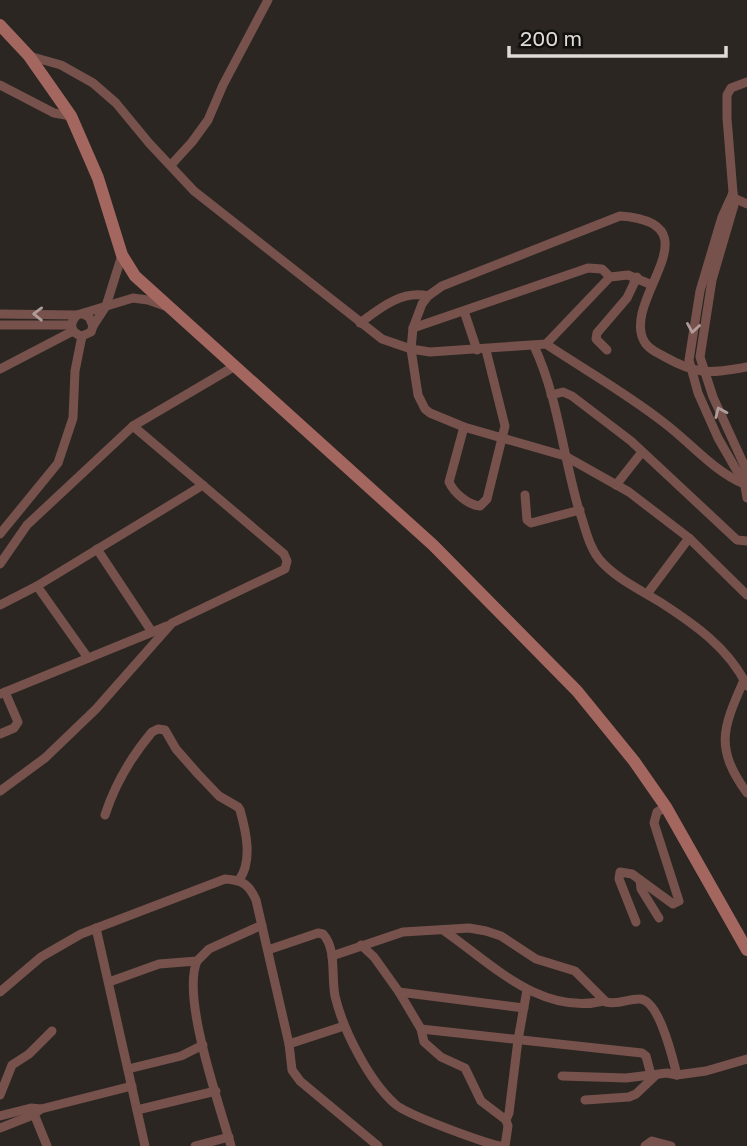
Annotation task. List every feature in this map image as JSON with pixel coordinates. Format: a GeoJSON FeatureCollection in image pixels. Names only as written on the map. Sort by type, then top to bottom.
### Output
{"type":"FeatureCollection","features":[{"type":"Feature","properties":{"kind":"street"},"geometry":{"type":"LineString","coordinates":[[171,164],[208,120],[223,85],[268,0]]}},
{"type":"Feature","properties":{"kind":"street"},"geometry":{"type":"LineString","coordinates":[[0,25],[29,56],[71,116],[98,178],[122,255],[135,276],[433,545],[577,691],[634,761],[666,807],[747,950]]}},
{"type":"Feature","properties":{"kind":"street"},"geometry":{"type":"LineString","coordinates":[[29,56],[61,65],[93,83],[116,103],[194,191],[382,339],[430,352],[546,344],[666,424],[726,476],[745,488]]}},
{"type":"Feature","properties":{"kind":"street"},"geometry":{"type":"LineString","coordinates":[[745,488],[718,438],[690,370],[689,352],[713,260],[733,209],[727,95],[730,88],[747,82]]}},
{"type":"Feature","properties":{"kind":"street"},"geometry":{"type":"LineString","coordinates":[[0,85],[54,113],[71,116]]}},
{"type":"Feature","properties":{"kind":"street"},"geometry":{"type":"LineString","coordinates":[[734,195],[747,204]]}},
{"type":"Feature","properties":{"kind":"street"},"geometry":{"type":"LineString","coordinates":[[747,367],[704,373],[690,370],[644,342],[643,316],[664,254],[665,239],[648,220],[620,216],[442,286],[422,304],[413,328],[411,349],[418,395],[430,413],[464,427],[565,456],[616,485],[689,538],[747,594]]}},
{"type":"Feature","properties":{"kind":"street"},"geometry":{"type":"LineString","coordinates":[[0,325],[91,332],[106,306],[122,255]]}},
{"type":"Feature","properties":{"kind":"street"},"geometry":{"type":"LineString","coordinates":[[413,328],[588,268],[602,269],[610,277]]}},
{"type":"Feature","properties":{"kind":"street"},"geometry":{"type":"LineString","coordinates":[[546,344],[610,277],[628,275],[652,285]]}},
{"type":"Feature","properties":{"kind":"street"},"geometry":{"type":"LineString","coordinates":[[607,350],[598,342],[597,333],[627,298],[637,277]]}},
{"type":"Feature","properties":{"kind":"street"},"geometry":{"type":"LineString","coordinates":[[360,323],[400,298],[417,294],[428,296]]}},
{"type":"Feature","properties":{"kind":"street"},"geometry":{"type":"LineString","coordinates":[[0,314],[80,314],[133,298],[170,308]]}},
{"type":"Feature","properties":{"kind":"street"},"geometry":{"type":"LineString","coordinates":[[702,306],[700,357],[704,373],[745,467],[745,488]]}},
{"type":"Feature","properties":{"kind":"street"},"geometry":{"type":"LineString","coordinates":[[464,311],[481,350],[505,426],[486,502],[482,506],[476,506],[462,497],[449,482],[464,427]]}},
{"type":"Feature","properties":{"kind":"street"},"geometry":{"type":"LineString","coordinates":[[80,314],[89,317],[93,326]]}},
{"type":"Feature","properties":{"kind":"street"},"geometry":{"type":"LineString","coordinates":[[0,534],[58,463],[73,418],[75,330],[80,314]]}},
{"type":"Feature","properties":{"kind":"street"},"geometry":{"type":"LineString","coordinates":[[0,369],[75,330]]}},
{"type":"Feature","properties":{"kind":"street"},"geometry":{"type":"LineString","coordinates":[[534,345],[551,395],[580,510],[590,542],[600,559],[629,584],[698,629],[723,650],[746,683],[727,721],[724,741],[730,765],[747,793]]}},
{"type":"Feature","properties":{"kind":"street"},"geometry":{"type":"LineString","coordinates":[[0,564],[27,525],[133,426],[235,366]]}},
{"type":"Feature","properties":{"kind":"street"},"geometry":{"type":"LineString","coordinates":[[551,395],[564,392],[572,396],[642,452],[737,540],[747,541]]}},
{"type":"Feature","properties":{"kind":"street"},"geometry":{"type":"LineString","coordinates":[[0,734],[14,728],[18,722],[2,693],[172,624],[285,569],[287,561],[284,554],[133,426]]}},
{"type":"Feature","properties":{"kind":"street"},"geometry":{"type":"LineString","coordinates":[[616,485],[642,452]]}},
{"type":"Feature","properties":{"kind":"street"},"geometry":{"type":"LineString","coordinates":[[0,605],[37,586],[203,485]]}},
{"type":"Feature","properties":{"kind":"street"},"geometry":{"type":"LineString","coordinates":[[526,495],[527,520],[531,523],[580,510]]}},
{"type":"Feature","properties":{"kind":"street"},"geometry":{"type":"LineString","coordinates":[[647,594],[689,538]]}},
{"type":"Feature","properties":{"kind":"street"},"geometry":{"type":"LineString","coordinates":[[97,550],[152,632]]}},
{"type":"Feature","properties":{"kind":"street"},"geometry":{"type":"LineString","coordinates":[[37,586],[88,658]]}},
{"type":"Feature","properties":{"kind":"street"},"geometry":{"type":"LineString","coordinates":[[0,790],[45,758],[96,709],[172,624]]}},
{"type":"Feature","properties":{"kind":"street"},"geometry":{"type":"LineString","coordinates":[[105,815],[124,770],[152,733],[158,729],[165,730],[185,761],[219,796],[240,810],[247,846],[246,866],[239,880]]}},
{"type":"Feature","properties":{"kind":"street"},"geometry":{"type":"LineString","coordinates":[[636,922],[618,873],[630,873],[673,904],[678,903],[654,823],[657,812],[666,807]]}},
{"type":"Feature","properties":{"kind":"street"},"geometry":{"type":"LineString","coordinates":[[0,992],[41,957],[96,928],[225,880],[239,880],[252,891],[262,925],[289,1044],[292,1070],[297,1079],[379,1146]]}},
{"type":"Feature","properties":{"kind":"street"},"geometry":{"type":"LineString","coordinates":[[640,880],[642,889],[659,918]]}},
{"type":"Feature","properties":{"kind":"street"},"geometry":{"type":"LineString","coordinates":[[195,1146],[230,1142],[203,1045],[192,980],[197,961],[209,949],[262,925]]}},
{"type":"Feature","properties":{"kind":"street"},"geometry":{"type":"LineString","coordinates":[[96,928],[145,1146]]}},
{"type":"Feature","properties":{"kind":"street"},"geometry":{"type":"LineString","coordinates":[[332,956],[403,932],[470,928],[495,933],[536,959],[581,974],[604,1001]]}},
{"type":"Feature","properties":{"kind":"street"},"geometry":{"type":"LineString","coordinates":[[443,930],[527,990],[545,997],[578,1003],[624,1003],[643,999],[655,1010],[677,1075]]}},
{"type":"Feature","properties":{"kind":"street"},"geometry":{"type":"LineString","coordinates":[[268,950],[318,933],[327,938],[332,956],[335,995],[344,1026],[377,1082],[396,1105],[405,1111],[503,1146],[527,990]]}},
{"type":"Feature","properties":{"kind":"street"},"geometry":{"type":"LineString","coordinates":[[361,945],[374,957],[399,992],[421,1029],[425,1043],[441,1057],[466,1068],[485,1106],[506,1120]]}},
{"type":"Feature","properties":{"kind":"street"},"geometry":{"type":"LineString","coordinates":[[109,982],[159,964],[197,961]]}},
{"type":"Feature","properties":{"kind":"street"},"geometry":{"type":"LineString","coordinates":[[399,992],[524,1008]]}},
{"type":"Feature","properties":{"kind":"street"},"geometry":{"type":"LineString","coordinates":[[289,1044],[344,1026]]}},
{"type":"Feature","properties":{"kind":"street"},"geometry":{"type":"LineString","coordinates":[[421,1029],[642,1054],[646,1056],[654,1074]]}},
{"type":"Feature","properties":{"kind":"street"},"geometry":{"type":"LineString","coordinates":[[0,1094],[12,1065],[29,1054],[52,1031]]}},
{"type":"Feature","properties":{"kind":"street"},"geometry":{"type":"LineString","coordinates":[[128,1069],[181,1056],[203,1045]]}},
{"type":"Feature","properties":{"kind":"street"},"geometry":{"type":"LineString","coordinates":[[562,1076],[626,1078],[667,1073],[677,1075],[706,1071],[747,1059]]}},
{"type":"Feature","properties":{"kind":"street"},"geometry":{"type":"LineString","coordinates":[[585,1100],[629,1097],[636,1094],[654,1074]]}},
{"type":"Feature","properties":{"kind":"street"},"geometry":{"type":"LineString","coordinates":[[0,1116],[35,1111],[132,1086]]}},
{"type":"Feature","properties":{"kind":"street"},"geometry":{"type":"LineString","coordinates":[[137,1110],[216,1091]]}},
{"type":"Feature","properties":{"kind":"street"},"geometry":{"type":"LineString","coordinates":[[0,1128],[35,1111]]}},
{"type":"Feature","properties":{"kind":"street"},"geometry":{"type":"LineString","coordinates":[[35,1111],[47,1146]]}},
{"type":"Feature","properties":{"kind":"street"},"geometry":{"type":"LineString","coordinates":[[645,1146],[652,1141],[671,1146]]}}]}
